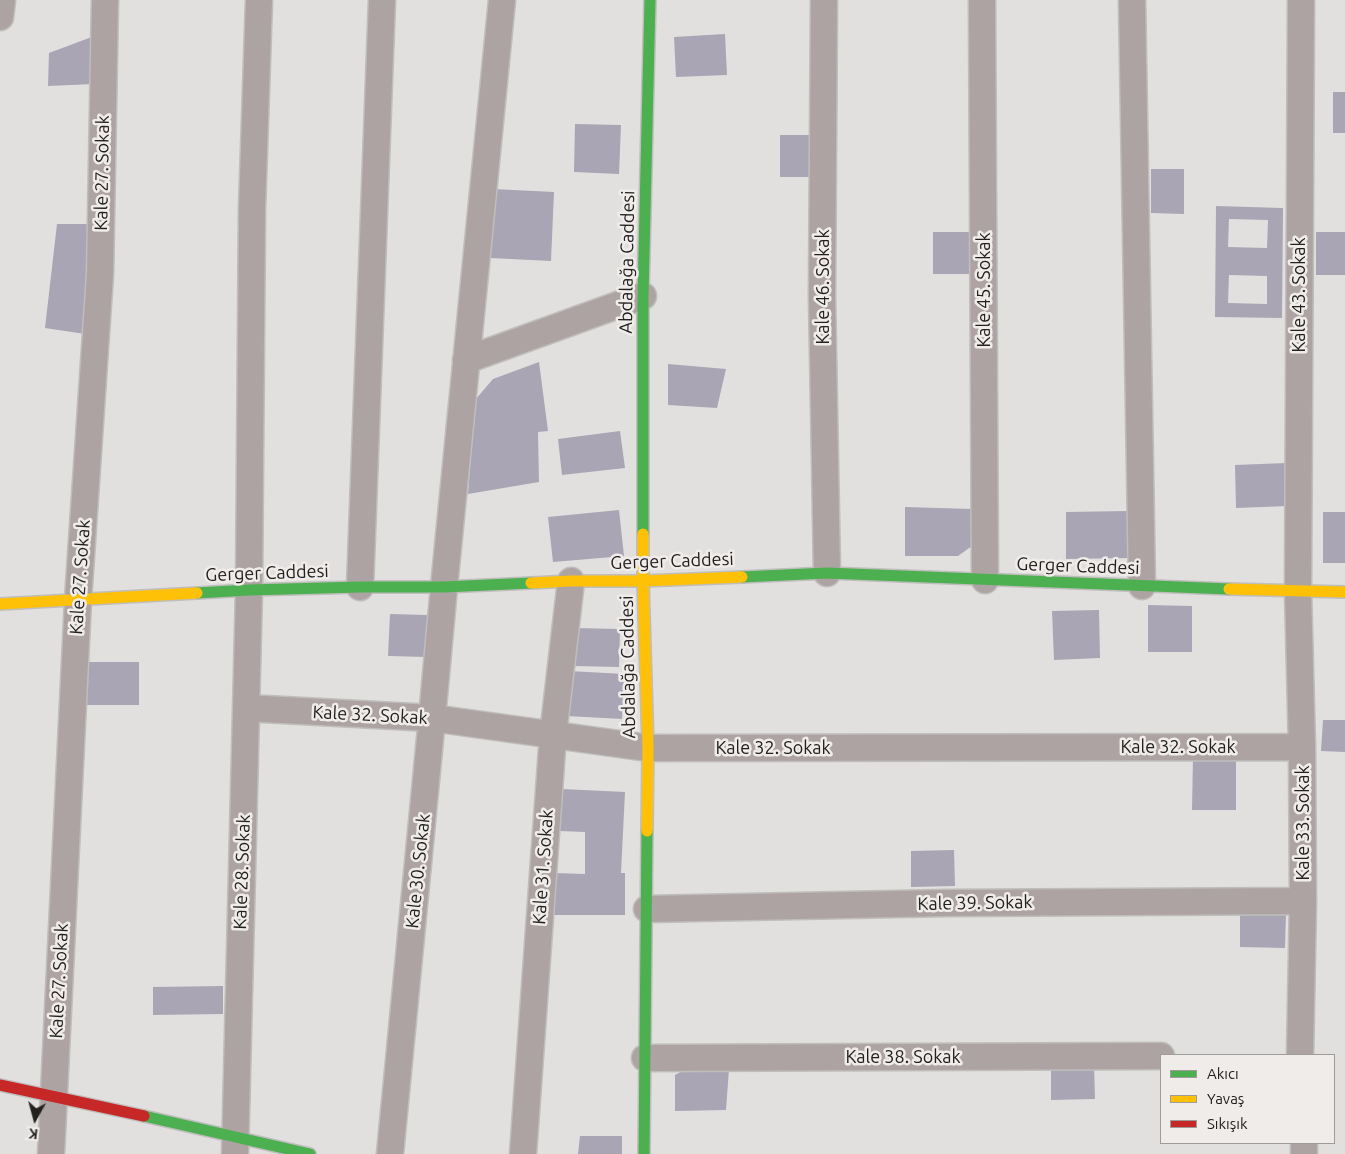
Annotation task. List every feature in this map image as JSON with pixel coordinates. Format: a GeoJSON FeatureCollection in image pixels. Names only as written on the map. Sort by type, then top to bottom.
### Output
{"type":"FeatureCollection","features":[{"type":"Feature","properties":{"kind":"street"},"geometry":{"type":"LineString","coordinates":[[0,17],[2,0]]}},
{"type":"Feature","properties":{"kind":"street","name":"Kale 27. Sokak"},"geometry":{"type":"LineString","coordinates":[[51,1154],[78,600],[100,274],[105,0]]}},
{"type":"Feature","properties":{"kind":"street","name":"Kale 28. Sokak"},"geometry":{"type":"LineString","coordinates":[[235,1145],[249,590],[252,209],[259,0]]}},
{"type":"Feature","properties":{"kind":"street"},"geometry":{"type":"LineString","coordinates":[[360,587],[382,0]]}},
{"type":"Feature","properties":{"kind":"street","name":"Kale 30. Sokak"},"geometry":{"type":"LineString","coordinates":[[390,1154],[502,0]]}},
{"type":"Feature","properties":{"kind":"street","name":"Abdalağa Caddesi"},"geometry":{"type":"LineString","coordinates":[[644,1154],[648,748],[644,581],[644,296],[650,0]]}},
{"type":"Feature","properties":{"kind":"street","name":"Kale 46. Sokak"},"geometry":{"type":"LineString","coordinates":[[824,0],[822,296],[827,574]]}},
{"type":"Feature","properties":{"kind":"street","name":"Kale 45. Sokak"},"geometry":{"type":"LineString","coordinates":[[982,0],[985,580]]}},
{"type":"Feature","properties":{"kind":"street"},"geometry":{"type":"LineString","coordinates":[[1132,0],[1142,586]]}},
{"type":"Feature","properties":{"kind":"street","name":"Kale 43. Sokak"},"geometry":{"type":"LineString","coordinates":[[1298,591],[1300,0]]}},
{"type":"Feature","properties":{"kind":"street"},"geometry":{"type":"LineString","coordinates":[[466,360],[644,296]]}},
{"type":"Feature","properties":{"kind":"street","name":"Gerger Caddesi"},"geometry":{"type":"LineString","coordinates":[[0,604],[249,590],[444,587],[571,581],[644,581],[827,574],[1345,592]]}},
{"type":"Feature","properties":{"kind":"street","name":"Kale 31. Sokak"},"geometry":{"type":"LineString","coordinates":[[523,1154],[553,735],[571,581]]}},
{"type":"Feature","properties":{"kind":"street","name":"Kale 33. Sokak"},"geometry":{"type":"LineString","coordinates":[[1298,591],[1303,901],[1300,1054]]}},
{"type":"Feature","properties":{"kind":"street","name":"Kale 32. Sokak"},"geometry":{"type":"LineString","coordinates":[[246,708],[432,718],[648,748],[1302,747]]}},
{"type":"Feature","properties":{"kind":"street","name":"Kale 39. Sokak"},"geometry":{"type":"LineString","coordinates":[[647,909],[946,903],[1303,901]]}},
{"type":"Feature","properties":{"kind":"street","name":"Kale 38. Sokak"},"geometry":{"type":"LineString","coordinates":[[645,1058],[1160,1056]]}},
{"type":"Feature","properties":{"kind":"street"},"geometry":{"type":"LineString","coordinates":[[0,1085],[54,1096],[235,1145],[310,1154]]}},
{"type":"Feature","properties":{"kind":"building"},"geometry":{"type":"Polygon","coordinates":[[[725,34],[727,75],[676,77],[674,37],[725,34]]]}},
{"type":"Feature","properties":{"kind":"building"},"geometry":{"type":"Polygon","coordinates":[[[97,35],[94,84],[48,86],[49,53],[97,35]]]}},
{"type":"Feature","properties":{"kind":"building"},"geometry":{"type":"Polygon","coordinates":[[[1333,92],[1345,92],[1345,133],[1333,133],[1333,92]]]}},
{"type":"Feature","properties":{"kind":"building"},"geometry":{"type":"Polygon","coordinates":[[[575,124],[621,125],[619,174],[574,172],[575,124]]]}},
{"type":"Feature","properties":{"kind":"building"},"geometry":{"type":"Polygon","coordinates":[[[780,135],[814,135],[814,177],[780,177],[780,135]]]}},
{"type":"Feature","properties":{"kind":"building"},"geometry":{"type":"Polygon","coordinates":[[[1151,169],[1184,169],[1184,214],[1151,213],[1151,169]]]}},
{"type":"Feature","properties":{"kind":"building"},"geometry":{"type":"Polygon","coordinates":[[[493,189],[554,192],[551,261],[490,258],[493,189]]]}},
{"type":"Feature","properties":{"kind":"building"},"geometry":{"type":"Polygon","coordinates":[[[1216,206],[1283,208],[1282,318],[1215,317],[1216,206]],[[1229,219],[1228,247],[1267,248],[1268,220],[1229,219]],[[1229,275],[1228,303],[1267,304],[1267,276],[1229,275]]]}},
{"type":"Feature","properties":{"kind":"building"},"geometry":{"type":"Polygon","coordinates":[[[57,224],[90,224],[85,334],[45,328],[57,224]]]}},
{"type":"Feature","properties":{"kind":"building"},"geometry":{"type":"Polygon","coordinates":[[[933,232],[971,232],[971,274],[933,274],[933,232]]]}},
{"type":"Feature","properties":{"kind":"building"},"geometry":{"type":"Polygon","coordinates":[[[1316,232],[1345,232],[1345,275],[1316,275],[1316,232]]]}},
{"type":"Feature","properties":{"kind":"building"},"geometry":{"type":"Polygon","coordinates":[[[539,362],[548,431],[538,432],[539,482],[468,494],[475,400],[493,379],[539,362]]]}},
{"type":"Feature","properties":{"kind":"building"},"geometry":{"type":"Polygon","coordinates":[[[668,364],[726,369],[717,408],[668,405],[668,364]]]}},
{"type":"Feature","properties":{"kind":"building"},"geometry":{"type":"Polygon","coordinates":[[[620,431],[625,468],[562,475],[558,439],[620,431]]]}},
{"type":"Feature","properties":{"kind":"building"},"geometry":{"type":"Polygon","coordinates":[[[1286,463],[1288,506],[1236,508],[1235,465],[1286,463]]]}},
{"type":"Feature","properties":{"kind":"building"},"geometry":{"type":"Polygon","coordinates":[[[905,507],[972,509],[972,546],[958,556],[905,556],[905,507]]]}},
{"type":"Feature","properties":{"kind":"building"},"geometry":{"type":"Polygon","coordinates":[[[619,510],[624,556],[553,562],[548,517],[619,510]]]}},
{"type":"Feature","properties":{"kind":"building"},"geometry":{"type":"Polygon","coordinates":[[[1129,511],[1130,558],[1066,559],[1066,512],[1129,511]]]}},
{"type":"Feature","properties":{"kind":"building"},"geometry":{"type":"Polygon","coordinates":[[[1323,512],[1345,512],[1345,563],[1323,563],[1323,512]]]}},
{"type":"Feature","properties":{"kind":"building"},"geometry":{"type":"Polygon","coordinates":[[[1148,605],[1192,606],[1192,652],[1148,652],[1148,605]]]}},
{"type":"Feature","properties":{"kind":"building"},"geometry":{"type":"Polygon","coordinates":[[[1099,610],[1100,658],[1054,660],[1052,611],[1099,610]]]}},
{"type":"Feature","properties":{"kind":"building"},"geometry":{"type":"Polygon","coordinates":[[[390,614],[428,615],[427,657],[388,656],[390,614]]]}},
{"type":"Feature","properties":{"kind":"building"},"geometry":{"type":"Polygon","coordinates":[[[574,628],[620,629],[619,667],[573,666],[574,628]]]}},
{"type":"Feature","properties":{"kind":"building"},"geometry":{"type":"Polygon","coordinates":[[[87,662],[139,662],[139,705],[87,705],[87,662]]]}},
{"type":"Feature","properties":{"kind":"building"},"geometry":{"type":"Polygon","coordinates":[[[569,671],[624,674],[622,719],[567,716],[569,671]]]}},
{"type":"Feature","properties":{"kind":"building"},"geometry":{"type":"Polygon","coordinates":[[[1323,720],[1345,720],[1345,752],[1321,751],[1323,720]]]}},
{"type":"Feature","properties":{"kind":"building"},"geometry":{"type":"Polygon","coordinates":[[[1193,757],[1236,758],[1236,810],[1192,810],[1193,757]]]}},
{"type":"Feature","properties":{"kind":"building"},"geometry":{"type":"Polygon","coordinates":[[[562,789],[625,792],[621,873],[625,873],[625,915],[553,915],[553,873],[585,874],[585,832],[560,831],[562,789]]]}},
{"type":"Feature","properties":{"kind":"building"},"geometry":{"type":"Polygon","coordinates":[[[954,850],[955,886],[911,887],[911,851],[954,850]]]}},
{"type":"Feature","properties":{"kind":"building"},"geometry":{"type":"Polygon","coordinates":[[[1240,911],[1286,912],[1285,948],[1240,947],[1240,911]]]}},
{"type":"Feature","properties":{"kind":"building"},"geometry":{"type":"Polygon","coordinates":[[[223,986],[223,1014],[153,1015],[153,987],[223,986]]]}},
{"type":"Feature","properties":{"kind":"building"},"geometry":{"type":"Polygon","coordinates":[[[1094,1064],[1095,1099],[1051,1100],[1051,1065],[1094,1064]]]}},
{"type":"Feature","properties":{"kind":"building"},"geometry":{"type":"Polygon","coordinates":[[[690,1067],[729,1069],[726,1110],[675,1111],[675,1075],[690,1067]]]}},
{"type":"Feature","properties":{"kind":"building"},"geometry":{"type":"Polygon","coordinates":[[[580,1136],[622,1136],[622,1154],[578,1154],[580,1136]]]}},
{"type":"Feature","properties":{"kind":"traffic: fast"},"geometry":{"type":"LineString","coordinates":[[643,534],[643,296],[650,0]]}},
{"type":"Feature","properties":{"kind":"traffic: fast"},"geometry":{"type":"LineString","coordinates":[[742,577],[827,573],[1229,589]]}},
{"type":"Feature","properties":{"kind":"traffic: fast"},"geometry":{"type":"LineString","coordinates":[[197,593],[531,583]]}},
{"type":"Feature","properties":{"kind":"traffic: fast"},"geometry":{"type":"LineString","coordinates":[[644,1154],[647,831]]}},
{"type":"Feature","properties":{"kind":"traffic: fast"},"geometry":{"type":"LineString","coordinates":[[144,1116],[310,1154]]}},
{"type":"Feature","properties":{"kind":"traffic: slow"},"geometry":{"type":"LineString","coordinates":[[643,534],[648,748],[647,831]]}},
{"type":"Feature","properties":{"kind":"traffic: slow"},"geometry":{"type":"LineString","coordinates":[[531,583],[742,577]]}},
{"type":"Feature","properties":{"kind":"traffic: slow"},"geometry":{"type":"LineString","coordinates":[[1229,589],[1345,592]]}},
{"type":"Feature","properties":{"kind":"traffic: slow"},"geometry":{"type":"LineString","coordinates":[[0,604],[197,593]]}},
{"type":"Feature","properties":{"kind":"traffic: jam"},"geometry":{"type":"LineString","coordinates":[[0,1085],[144,1116]]}}]}
